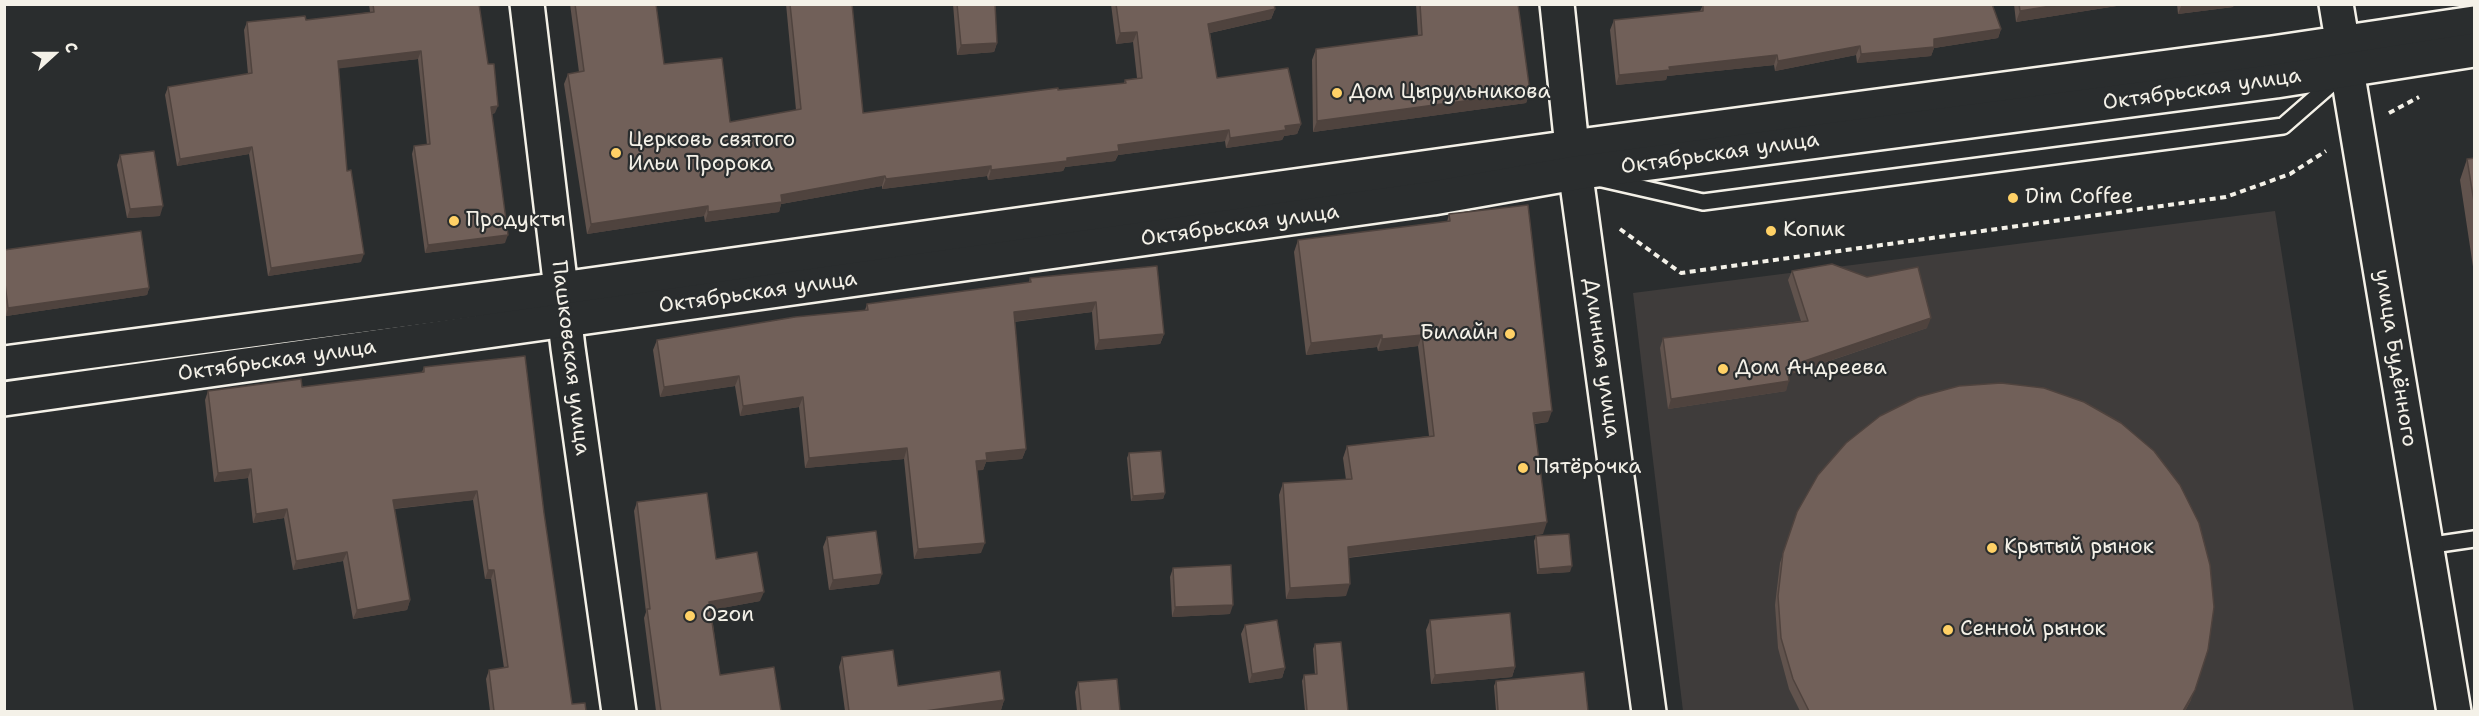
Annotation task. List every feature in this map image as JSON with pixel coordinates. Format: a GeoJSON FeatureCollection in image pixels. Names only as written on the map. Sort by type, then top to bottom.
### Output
{"type":"FeatureCollection","features":[{"type":"Feature","properties":{"kind":"street","name":"Пашковская улица"},"geometry":{"type":"LineString","coordinates":[[527,4],[565,321],[619,711]]}},
{"type":"Feature","properties":{"kind":"street","name":"Длинная улица"},"geometry":{"type":"LineString","coordinates":[[1557,4],[1575,173],[1649,711]]}},
{"type":"Feature","properties":{"kind":"street","name":"улица Будённого"},"geometry":{"type":"LineString","coordinates":[[2336,4],[2454,711]]}},
{"type":"Feature","properties":{"kind":"street","name":"Октябрьская улица"},"geometry":{"type":"LineString","coordinates":[[4,399],[1433,198],[1575,173],[2345,56],[2475,23]]}},
{"type":"Feature","properties":{"kind":"street","name":"Октябрьская улица"},"geometry":{"type":"LineString","coordinates":[[2345,56],[2475,50]]}},
{"type":"Feature","properties":{"kind":"street","name":"Октябрьская улица"},"geometry":{"type":"LineString","coordinates":[[4,363],[561,289],[1575,173]]}},
{"type":"Feature","properties":{"kind":"lane"},"geometry":{"type":"LineString","coordinates":[[1575,173],[1703,202],[2283,126],[2345,56]]}},
{"type":"Feature","properties":{"kind":"lane"},"geometry":{"type":"LineString","coordinates":[[2426,546],[2475,539]]}},
{"type":"Feature","properties":{"kind":"path"},"geometry":{"type":"LineString","coordinates":[[1575,173],[1681,273],[2226,197],[2290,174],[2357,131],[2425,93]]}},
{"type":"Feature","properties":{"kind":"shaded area"},"geometry":{"type":"Polygon","coordinates":[[[2275,211],[2354,711],[1683,711],[1633,293],[2275,211]]]}},
{"type":"Feature","properties":{"kind":"building"},"geometry":{"type":"Polygon","coordinates":[[[373,4],[479,4],[488,64],[494,64],[498,106],[491,107],[508,235],[428,245],[414,146],[430,144],[421,51],[338,61],[347,171],[351,170],[364,254],[271,268],[252,147],[180,159],[168,87],[252,73],[247,22],[305,16],[306,20],[374,12],[373,4]]]}},
{"type":"Feature","properties":{"kind":"building"},"geometry":{"type":"Polygon","coordinates":[[[575,4],[656,4],[664,64],[722,58],[730,122],[801,109],[790,4],[852,4],[863,113],[1058,88],[1058,90],[1126,83],[1125,80],[1142,78],[1137,32],[1120,33],[1116,4],[1274,4],[1275,9],[1208,24],[1217,78],[1288,68],[1301,124],[1285,126],[1286,130],[1230,138],[1229,130],[1118,145],[1119,151],[1067,158],[1067,161],[991,170],[991,166],[886,179],[885,176],[781,195],[782,202],[708,212],[708,206],[591,224],[568,74],[584,71],[575,4]]]}},
{"type":"Feature","properties":{"kind":"building"},"geometry":{"type":"Polygon","coordinates":[[[957,4],[995,4],[997,43],[961,45],[957,4]]]}},
{"type":"Feature","properties":{"kind":"building"},"geometry":{"type":"Polygon","coordinates":[[[1420,4],[1518,4],[1530,92],[1317,121],[1316,49],[1422,35],[1420,4]]]}},
{"type":"Feature","properties":{"kind":"building"},"geometry":{"type":"Polygon","coordinates":[[[1992,4],[2001,29],[1934,39],[1934,47],[1861,54],[1860,46],[1778,61],[1777,55],[1619,75],[1614,20],[1703,11],[1703,5],[1992,4]]]}},
{"type":"Feature","properties":{"kind":"building"},"geometry":{"type":"Polygon","coordinates":[[[2019,4],[2063,4],[2020,11],[2019,4]]]}},
{"type":"Feature","properties":{"kind":"building"},"geometry":{"type":"Polygon","coordinates":[[[154,151],[163,206],[130,209],[120,155],[154,151]]]}},
{"type":"Feature","properties":{"kind":"building"},"geometry":{"type":"Polygon","coordinates":[[[2475,158],[2475,208],[2467,159],[2475,158]]]}},
{"type":"Feature","properties":{"kind":"building"},"geometry":{"type":"Polygon","coordinates":[[[1528,205],[1552,411],[1533,413],[1547,522],[1348,547],[1350,584],[1290,588],[1283,483],[1352,479],[1347,446],[1434,436],[1422,335],[1382,339],[1382,335],[1311,343],[1298,240],[1450,221],[1449,214],[1528,205]]]}},
{"type":"Feature","properties":{"kind":"building"},"geometry":{"type":"Polygon","coordinates":[[[141,231],[149,288],[8,308],[4,250],[141,231]]]}},
{"type":"Feature","properties":{"kind":"building"},"geometry":{"type":"Polygon","coordinates":[[[1832,264],[1867,277],[1918,267],[1931,318],[1787,367],[1789,381],[1671,399],[1663,338],[1808,321],[1792,271],[1832,264]]]}},
{"type":"Feature","properties":{"kind":"building"},"geometry":{"type":"Polygon","coordinates":[[[1157,266],[1164,334],[1099,340],[1096,302],[1014,312],[1026,449],[986,453],[987,460],[976,461],[985,543],[918,549],[907,448],[809,458],[803,397],[743,406],[739,376],[664,387],[657,340],[795,317],[868,310],[867,304],[1031,282],[1030,278],[1157,266]]]}},
{"type":"Feature","properties":{"kind":"building"},"geometry":{"type":"Polygon","coordinates":[[[525,356],[544,513],[572,704],[585,703],[586,711],[494,711],[489,670],[508,667],[494,570],[488,570],[477,491],[393,500],[410,600],[357,610],[347,552],[296,561],[287,509],[256,514],[251,469],[218,473],[208,391],[301,379],[302,387],[424,372],[424,367],[525,356]]]}},
{"type":"Feature","properties":{"kind":"building","name":"Крытый рынок"},"geometry":{"type":"Polygon","coordinates":[[[2001,383],[2044,388],[2084,402],[2121,423],[2154,451],[2180,485],[2199,523],[2210,565],[2214,607],[2208,650],[2195,690],[2183,711],[1809,711],[1793,679],[1781,638],[1778,596],[1783,553],[1797,512],[1818,475],[1846,443],[1880,416],[1918,397],[1959,386],[2001,383]]]}},
{"type":"Feature","properties":{"kind":"building"},"geometry":{"type":"Polygon","coordinates":[[[1161,451],[1165,493],[1133,496],[1129,453],[1161,451]]]}},
{"type":"Feature","properties":{"kind":"building"},"geometry":{"type":"Polygon","coordinates":[[[707,493],[716,559],[757,552],[764,592],[709,602],[720,675],[774,667],[781,711],[661,711],[647,609],[650,609],[637,502],[707,493]]]}},
{"type":"Feature","properties":{"kind":"building"},"geometry":{"type":"Polygon","coordinates":[[[876,531],[882,574],[833,580],[827,537],[876,531]]]}},
{"type":"Feature","properties":{"kind":"building"},"geometry":{"type":"Polygon","coordinates":[[[1569,534],[1572,566],[1539,569],[1536,536],[1569,534]]]}},
{"type":"Feature","properties":{"kind":"building"},"geometry":{"type":"Polygon","coordinates":[[[1231,565],[1233,605],[1175,607],[1173,568],[1231,565]]]}},
{"type":"Feature","properties":{"kind":"building"},"geometry":{"type":"Polygon","coordinates":[[[1510,613],[1515,667],[1435,675],[1430,620],[1510,613]]]}},
{"type":"Feature","properties":{"kind":"building"},"geometry":{"type":"Polygon","coordinates":[[[1277,620],[1285,668],[1252,674],[1245,625],[1277,620]]]}},
{"type":"Feature","properties":{"kind":"building"},"geometry":{"type":"Polygon","coordinates":[[[1341,642],[1348,711],[1307,711],[1304,675],[1317,674],[1315,644],[1341,642]]]}},
{"type":"Feature","properties":{"kind":"building"},"geometry":{"type":"Polygon","coordinates":[[[893,650],[898,686],[1000,671],[1004,700],[925,711],[849,711],[842,657],[893,650]]]}},
{"type":"Feature","properties":{"kind":"building"},"geometry":{"type":"Polygon","coordinates":[[[1584,672],[1588,711],[1498,711],[1496,681],[1584,672]]]}},
{"type":"Feature","properties":{"kind":"building"},"geometry":{"type":"Polygon","coordinates":[[[1117,679],[1120,711],[1081,711],[1078,682],[1117,679]]]}},
{"type":"Feature","properties":{"kind":"place","name":"Дом Цырульникова"},"geometry":{"type":"Point","coordinates":[1337,93]}},
{"type":"Feature","properties":{"kind":"place","name":"Церковь святого Ильи Пророка"},"geometry":{"type":"Point","coordinates":[616,153]}},
{"type":"Feature","properties":{"kind":"place","name":"Dim Coffee"},"geometry":{"type":"Point","coordinates":[2013,198]}},
{"type":"Feature","properties":{"kind":"place","name":"Продукты"},"geometry":{"type":"Point","coordinates":[454,221]}},
{"type":"Feature","properties":{"kind":"place","name":"Копик"},"geometry":{"type":"Point","coordinates":[1771,231]}},
{"type":"Feature","properties":{"kind":"place","name":"Билайн"},"geometry":{"type":"Point","coordinates":[1510,334]}},
{"type":"Feature","properties":{"kind":"place","name":"Дом Андреева"},"geometry":{"type":"Point","coordinates":[1723,369]}},
{"type":"Feature","properties":{"kind":"place","name":"Пятёрочка"},"geometry":{"type":"Point","coordinates":[1523,468]}},
{"type":"Feature","properties":{"kind":"place","name":"Крытый рынок"},"geometry":{"type":"Point","coordinates":[1992,548]}},
{"type":"Feature","properties":{"kind":"place","name":"Ozon"},"geometry":{"type":"Point","coordinates":[690,616]}},
{"type":"Feature","properties":{"kind":"place","name":"Сенной рынок"},"geometry":{"type":"Point","coordinates":[1948,630]}}]}
